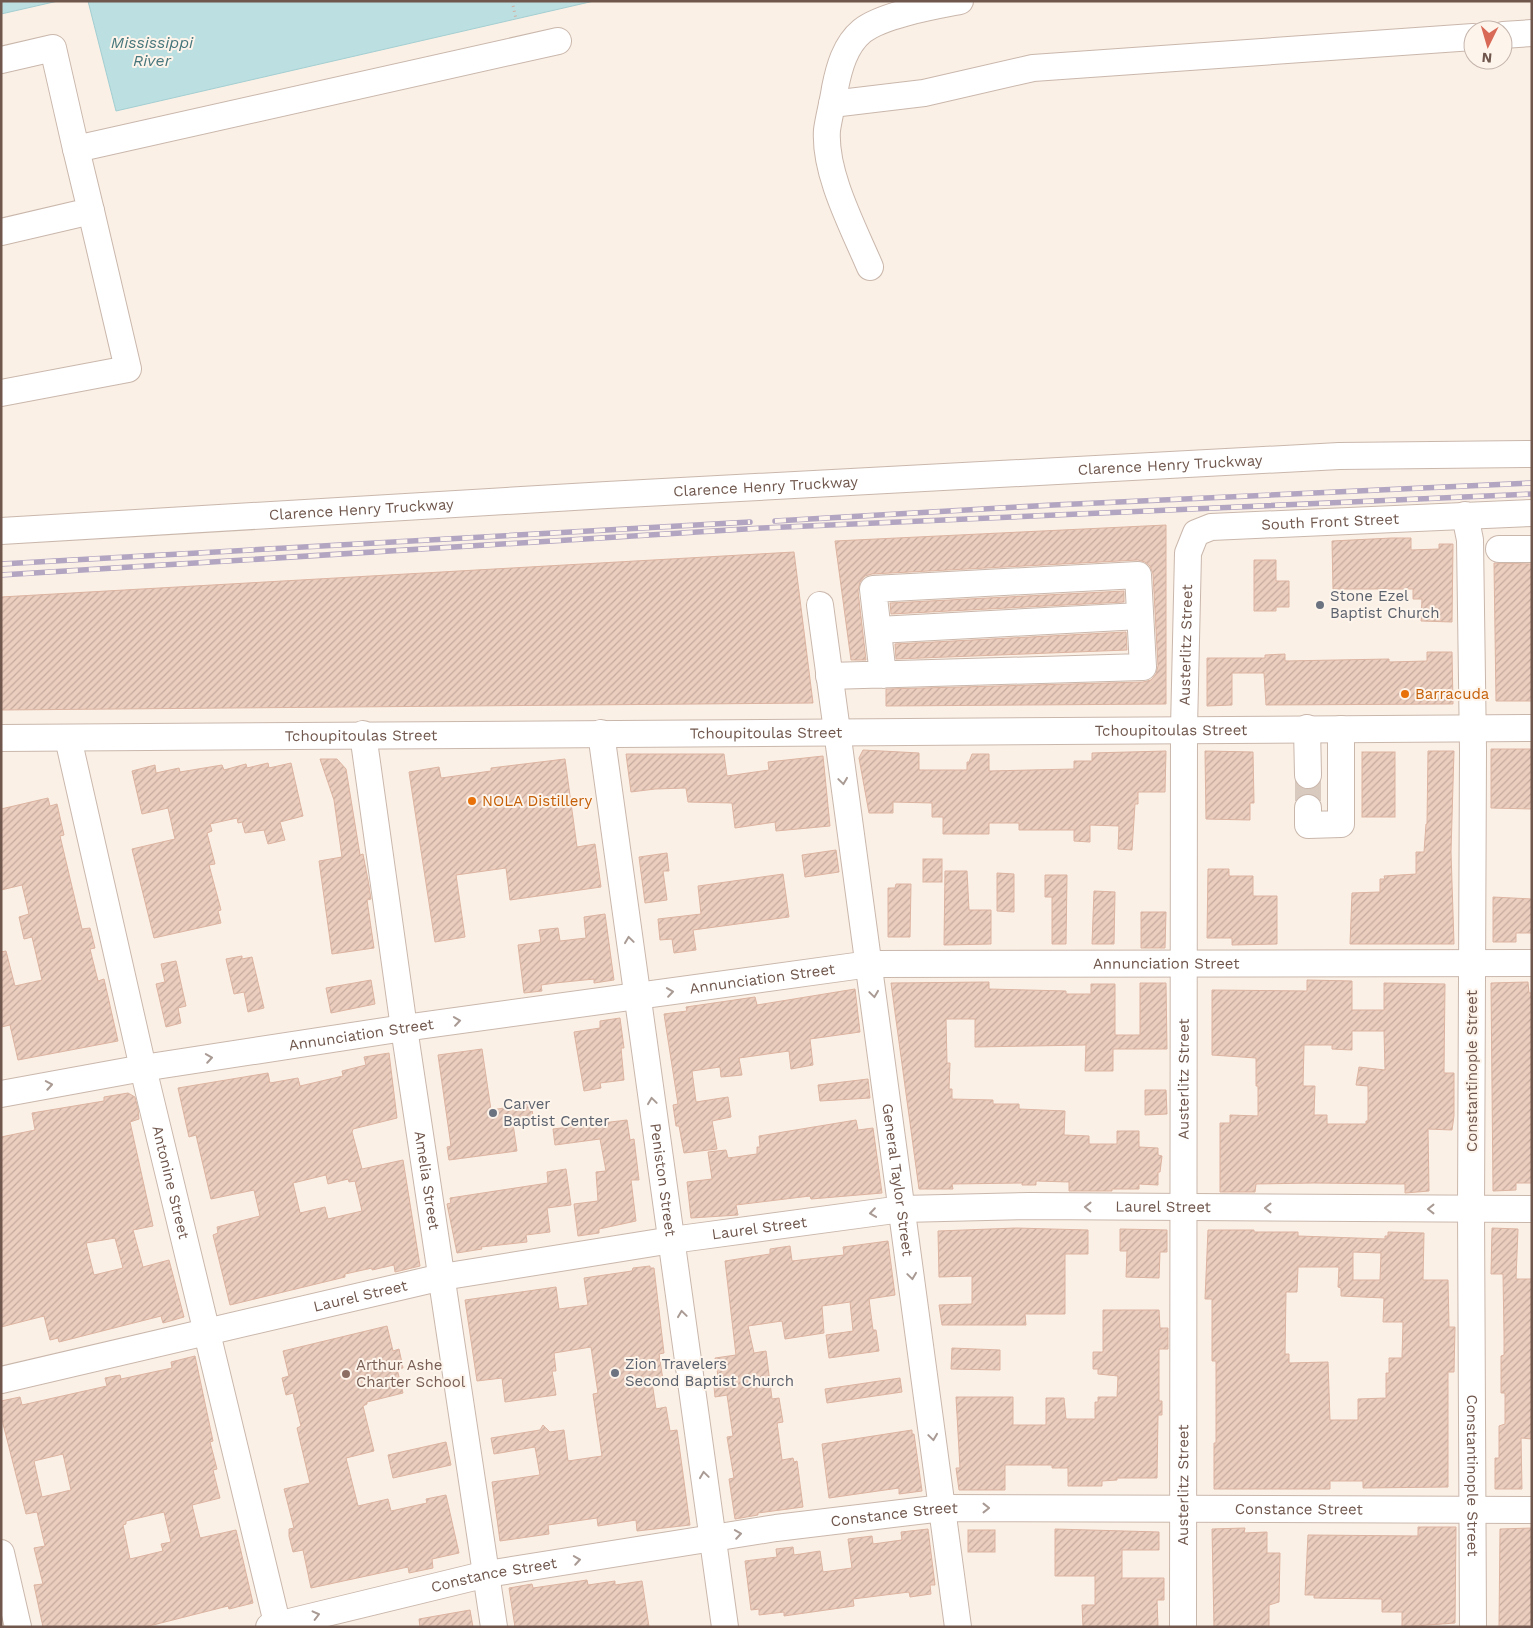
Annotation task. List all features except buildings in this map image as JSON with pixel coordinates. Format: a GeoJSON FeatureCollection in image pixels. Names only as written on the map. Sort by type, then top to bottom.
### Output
{"type":"FeatureCollection","features":[{"type":"Feature","properties":{"kind":"street"},"geometry":{"type":"LineString","coordinates":[[870,266],[840,196],[829,158],[827,130],[838,73],[848,48],[863,31],[893,17],[960,1]]}},
{"type":"Feature","properties":{"kind":"street"},"geometry":{"type":"LineString","coordinates":[[1513,34],[1532,33]]}},
{"type":"Feature","properties":{"kind":"street"},"geometry":{"type":"LineString","coordinates":[[832,104],[924,93],[1033,68],[1463,38]]}},
{"type":"Feature","properties":{"kind":"street"},"geometry":{"type":"LineString","coordinates":[[76,149],[558,41]]}},
{"type":"Feature","properties":{"kind":"street"},"geometry":{"type":"LineString","coordinates":[[1,60],[53,48],[128,369],[1,393]]}},
{"type":"Feature","properties":{"kind":"street"},"geometry":{"type":"LineString","coordinates":[[1,232],[90,211]]}},
{"type":"Feature","properties":{"kind":"street","name":"Clarence Henry Truckway"},"geometry":{"type":"LineString","coordinates":[[1,531],[607,495],[1310,458],[1532,454]]}},
{"type":"Feature","properties":{"kind":"street","name":"South Front Street"},"geometry":{"type":"LineString","coordinates":[[1196,533],[1211,527],[1532,513]]}},
{"type":"Feature","properties":{"kind":"street","name":"Constantinople Street"},"geometry":{"type":"LineString","coordinates":[[1465,515],[1470,540],[1473,728],[1471,1209],[1474,1627]]}},
{"type":"Feature","properties":{"kind":"street","name":"Austerlitz Street"},"geometry":{"type":"LineString","coordinates":[[1183,1627],[1184,728],[1188,553],[1196,533]]}},
{"type":"Feature","properties":{"kind":"street"},"geometry":{"type":"LineString","coordinates":[[1498,549],[1532,549]]}},
{"type":"Feature","properties":{"kind":"street"},"geometry":{"type":"LineString","coordinates":[[883,675],[873,589],[1138,575],[1143,667]]}},
{"type":"Feature","properties":{"kind":"street","name":"General Taylor Street"},"geometry":{"type":"LineString","coordinates":[[820,605],[836,732],[870,964],[958,1627]]}},
{"type":"Feature","properties":{"kind":"street"},"geometry":{"type":"LineString","coordinates":[[878,630],[1140,616]]}},
{"type":"Feature","properties":{"kind":"street"},"geometry":{"type":"LineString","coordinates":[[829,676],[1185,666]]}},
{"type":"Feature","properties":{"kind":"street","name":"Tchoupitoulas Street"},"geometry":{"type":"LineString","coordinates":[[1,738],[1184,728],[1532,728]]}},
{"type":"Feature","properties":{"kind":"street"},"geometry":{"type":"LineString","coordinates":[[1307,728],[1308,775]]}},
{"type":"Feature","properties":{"kind":"street"},"geometry":{"type":"LineString","coordinates":[[1308,808],[1308,825],[1341,824],[1341,729]]}},
{"type":"Feature","properties":{"kind":"street","name":"Peniston Street"},"geometry":{"type":"LineString","coordinates":[[601,733],[725,1627]]}},
{"type":"Feature","properties":{"kind":"street","name":"Amelia Street"},"geometry":{"type":"LineString","coordinates":[[363,734],[404,1028],[494,1627]]}},
{"type":"Feature","properties":{"kind":"street","name":"Antonine Street"},"geometry":{"type":"LineString","coordinates":[[68,738],[275,1626]]}},
{"type":"Feature","properties":{"kind":"street","name":"Annunciation Street"},"geometry":{"type":"LineString","coordinates":[[1,1094],[144,1068],[404,1028],[870,964],[1532,963]]}},
{"type":"Feature","properties":{"kind":"street","name":"Laurel Street"},"geometry":{"type":"LineString","coordinates":[[1,1380],[442,1277],[672,1240],[902,1210],[1029,1206],[1532,1209]]}},
{"type":"Feature","properties":{"kind":"street","name":"Constance Street"},"geometry":{"type":"LineString","coordinates":[[275,1626],[487,1574],[713,1538],[870,1516],[943,1508],[1532,1510]]}},
{"type":"Feature","properties":{"kind":"street"},"geometry":{"type":"LineString","coordinates":[[1,1554],[18,1627]]}},
{"type":"Feature","properties":{"kind":"path"},"geometry":{"type":"LineString","coordinates":[[512,1],[516,19]]}},
{"type":"Feature","properties":{"kind":"water"},"geometry":{"type":"Polygon","coordinates":[[[1,1],[58,1],[1,14],[1,1]]]}},
{"type":"Feature","properties":{"kind":"water","name":"Mississippi River"},"geometry":{"type":"Polygon","coordinates":[[[88,1],[594,1],[116,111],[88,1]]]}},
{"type":"Feature","properties":{"kind":"tunnel"},"geometry":{"type":"LineString","coordinates":[[1308,775],[1308,808]]}},
{"type":"Feature","properties":{"kind":"railway"},"geometry":{"type":"LineString","coordinates":[[775,521],[1053,505],[1532,483]]}},
{"type":"Feature","properties":{"kind":"railway"},"geometry":{"type":"LineString","coordinates":[[1,575],[762,528],[1532,494]]}},
{"type":"Feature","properties":{"kind":"railway"},"geometry":{"type":"LineString","coordinates":[[1,564],[750,522]]}},
{"type":"Feature","properties":{"kind":"place","name":"Stone Ezel Baptist Church"},"geometry":{"type":"Point","coordinates":[1320,605]}},
{"type":"Feature","properties":{"kind":"place","name":"Barracuda"},"geometry":{"type":"Point","coordinates":[1405,694]}},
{"type":"Feature","properties":{"kind":"place","name":"NOLA Distillery"},"geometry":{"type":"Point","coordinates":[472,801]}},
{"type":"Feature","properties":{"kind":"place","name":"Carver Baptist Center"},"geometry":{"type":"Point","coordinates":[493,1113]}},
{"type":"Feature","properties":{"kind":"place","name":"Zion Travelers Second Baptist Church"},"geometry":{"type":"Point","coordinates":[615,1373]}},
{"type":"Feature","properties":{"kind":"place","name":"Arthur Ashe Charter School"},"geometry":{"type":"Point","coordinates":[346,1374]}}]}
